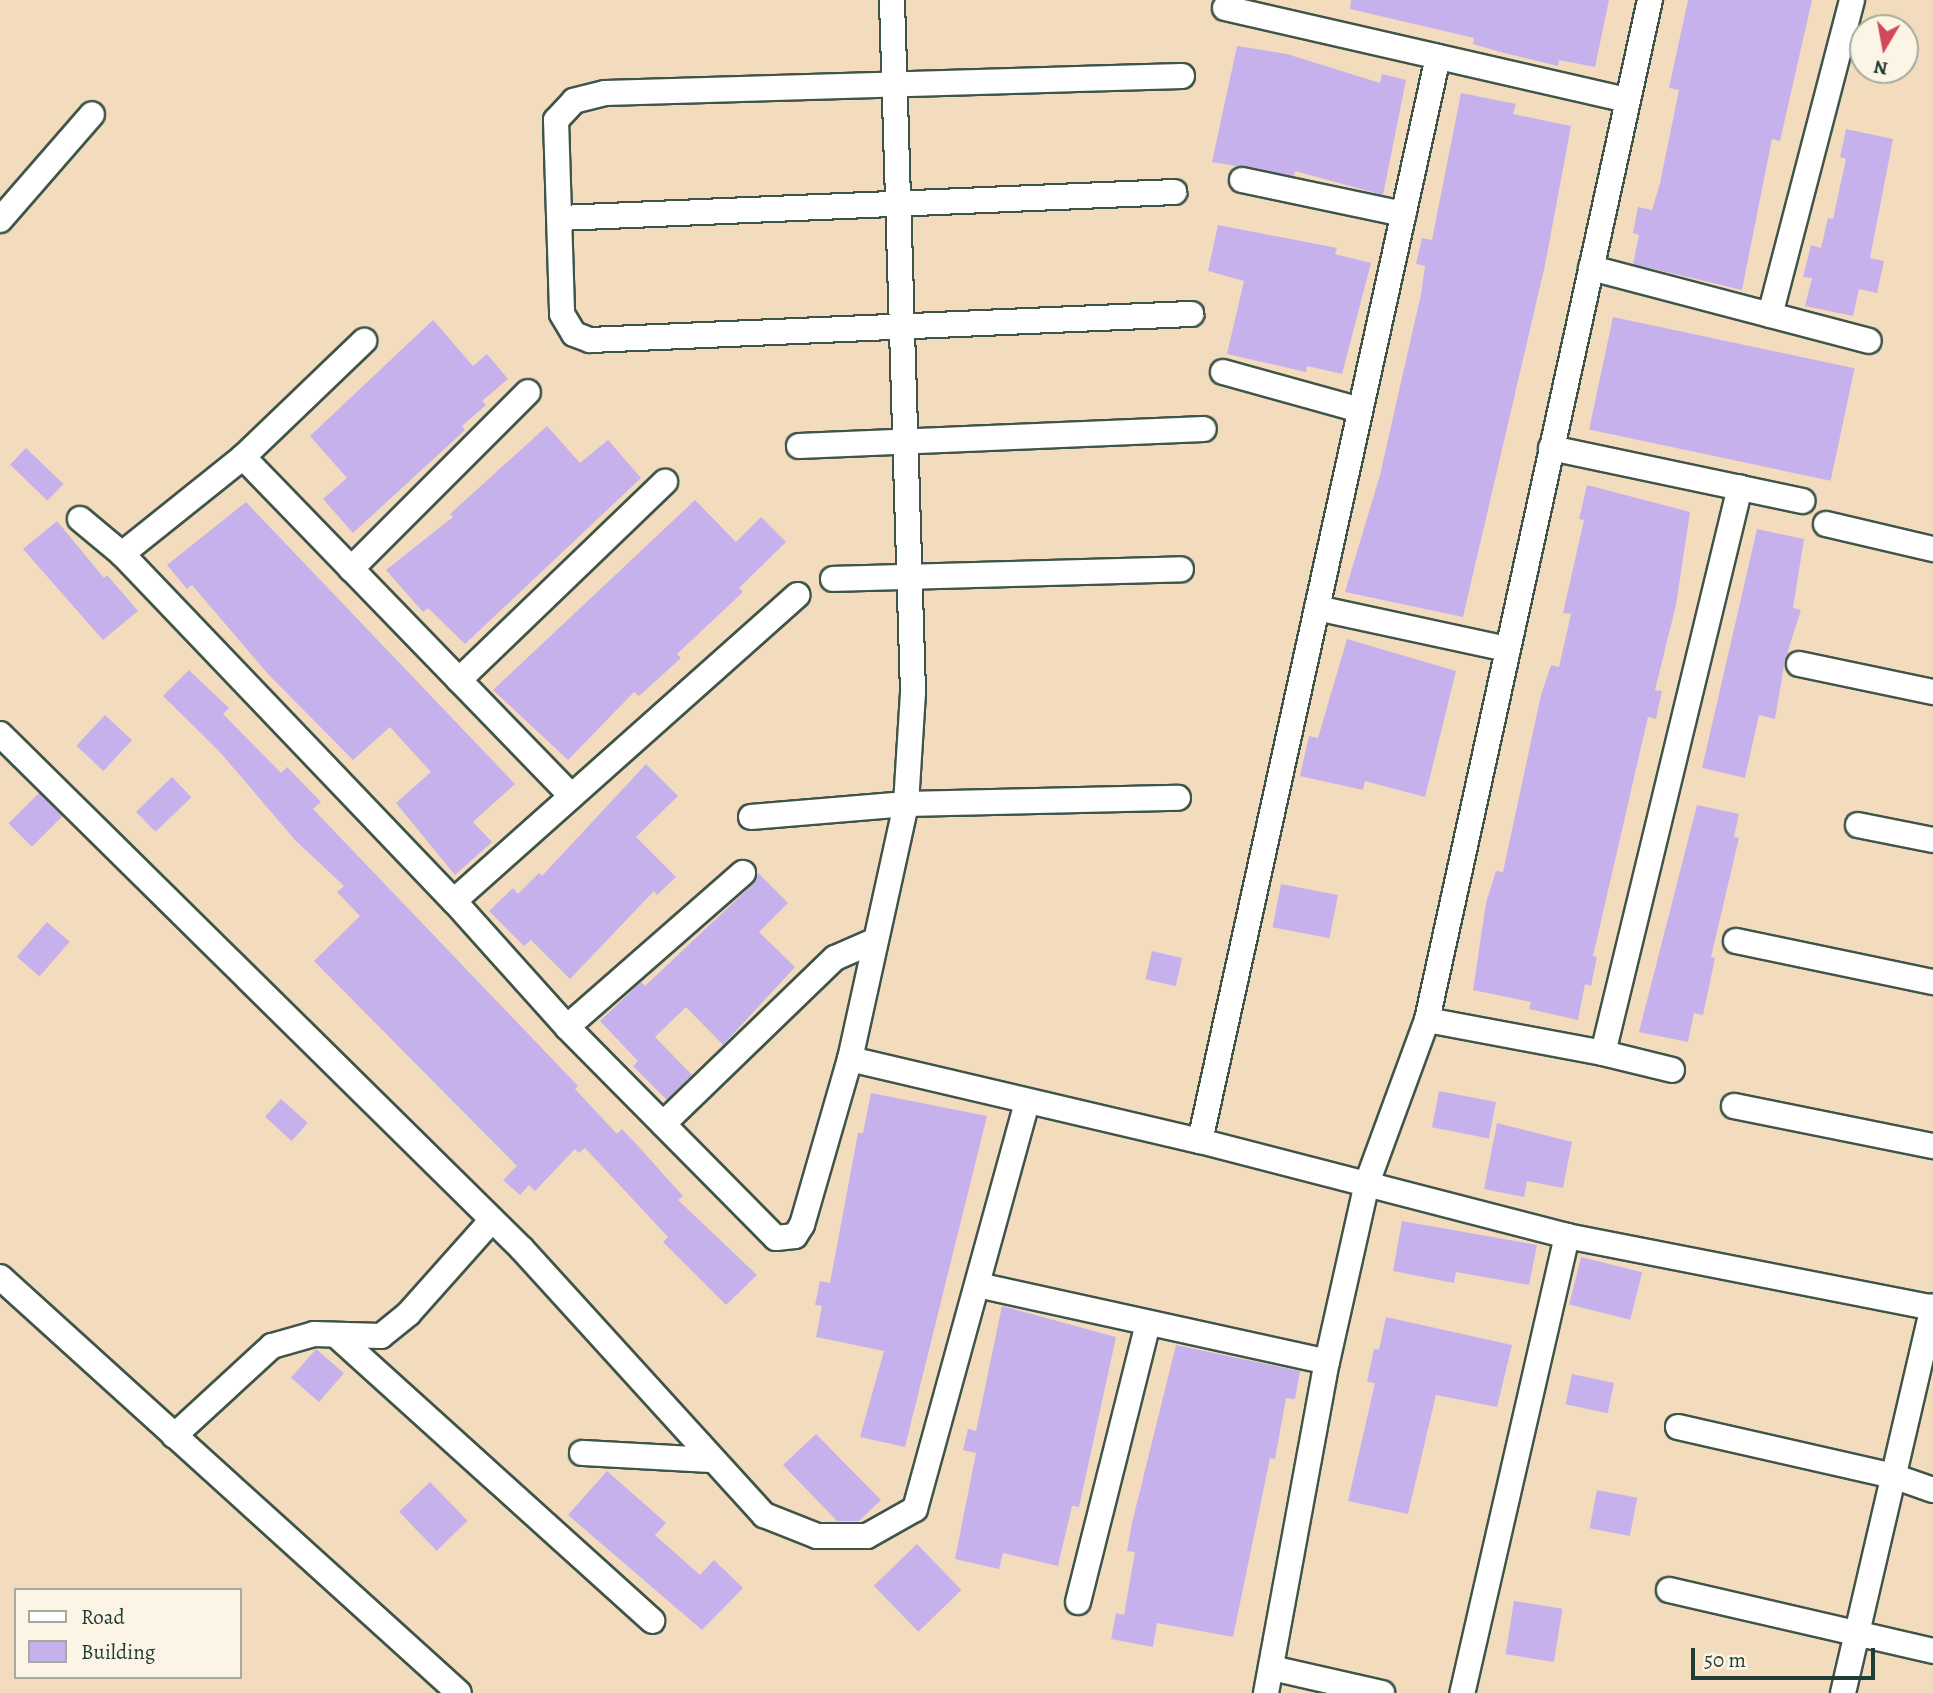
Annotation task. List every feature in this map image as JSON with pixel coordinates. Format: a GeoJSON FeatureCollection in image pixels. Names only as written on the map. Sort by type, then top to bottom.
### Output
{"type":"FeatureCollection","features":[{"type":"Feature","properties":{"kind":"street"},"geometry":{"type":"LineString","coordinates":[[80,519],[122,554],[454,901],[567,1027],[663,1125],[776,1238],[794,1236],[808,1205],[850,1059],[906,804],[914,692],[907,576],[903,324],[892,0]]}},
{"type":"Feature","properties":{"kind":"street"},"geometry":{"type":"LineString","coordinates":[[1266,1693],[1327,1362],[1367,1184],[1426,1020],[1650,0]]}},
{"type":"Feature","properties":{"kind":"street"},"geometry":{"type":"LineString","coordinates":[[1770,315],[1852,0]]}},
{"type":"Feature","properties":{"kind":"street"},"geometry":{"type":"LineString","coordinates":[[1225,8],[1282,10],[1438,57],[1628,100]]}},
{"type":"Feature","properties":{"kind":"street"},"geometry":{"type":"LineString","coordinates":[[1200,1141],[1438,57]]}},
{"type":"Feature","properties":{"kind":"street"},"geometry":{"type":"LineString","coordinates":[[1182,76],[605,93],[574,101],[556,120],[562,314],[568,327],[581,338],[1191,314]]}},
{"type":"Feature","properties":{"kind":"street"},"geometry":{"type":"LineString","coordinates":[[0,220],[92,114]]}},
{"type":"Feature","properties":{"kind":"street"},"geometry":{"type":"LineString","coordinates":[[1242,180],[1403,214]]}},
{"type":"Feature","properties":{"kind":"street"},"geometry":{"type":"LineString","coordinates":[[560,218],[899,201],[1174,192]]}},
{"type":"Feature","properties":{"kind":"street"},"geometry":{"type":"LineString","coordinates":[[1591,268],[1869,341]]}},
{"type":"Feature","properties":{"kind":"street"},"geometry":{"type":"LineString","coordinates":[[122,554],[243,457],[363,341]]}},
{"type":"Feature","properties":{"kind":"street"},"geometry":{"type":"LineString","coordinates":[[1223,372],[1360,410]]}},
{"type":"Feature","properties":{"kind":"street"},"geometry":{"type":"LineString","coordinates":[[351,569],[528,392]]}},
{"type":"Feature","properties":{"kind":"street"},"geometry":{"type":"LineString","coordinates":[[799,446],[906,445],[1204,429]]}},
{"type":"Feature","properties":{"kind":"street"},"geometry":{"type":"LineString","coordinates":[[1551,448],[1802,501]]}},
{"type":"Feature","properties":{"kind":"street"},"geometry":{"type":"LineString","coordinates":[[243,457],[571,796]]}},
{"type":"Feature","properties":{"kind":"street"},"geometry":{"type":"LineString","coordinates":[[459,680],[665,482]]}},
{"type":"Feature","properties":{"kind":"street"},"geometry":{"type":"LineString","coordinates":[[1603,1054],[1740,487]]}},
{"type":"Feature","properties":{"kind":"street"},"geometry":{"type":"LineString","coordinates":[[1826,524],[1933,549]]}},
{"type":"Feature","properties":{"kind":"street"},"geometry":{"type":"LineString","coordinates":[[833,579],[1181,569]]}},
{"type":"Feature","properties":{"kind":"street"},"geometry":{"type":"LineString","coordinates":[[454,901],[797,595]]}},
{"type":"Feature","properties":{"kind":"street"},"geometry":{"type":"LineString","coordinates":[[1317,608],[1507,649]]}},
{"type":"Feature","properties":{"kind":"street"},"geometry":{"type":"LineString","coordinates":[[1799,664],[1933,692]]}},
{"type":"Feature","properties":{"kind":"street"},"geometry":{"type":"LineString","coordinates":[[0,734],[522,1249],[764,1515],[817,1536],[867,1536],[915,1509],[1027,1102]]}},
{"type":"Feature","properties":{"kind":"street"},"geometry":{"type":"LineString","coordinates":[[751,817],[906,804],[1178,798]]}},
{"type":"Feature","properties":{"kind":"street"},"geometry":{"type":"LineString","coordinates":[[1858,825],[1933,840]]}},
{"type":"Feature","properties":{"kind":"street"},"geometry":{"type":"LineString","coordinates":[[567,1027],[743,873]]}},
{"type":"Feature","properties":{"kind":"street"},"geometry":{"type":"LineString","coordinates":[[663,1125],[835,958],[874,941]]}},
{"type":"Feature","properties":{"kind":"street"},"geometry":{"type":"LineString","coordinates":[[1735,941],[1933,982]]}},
{"type":"Feature","properties":{"kind":"street"},"geometry":{"type":"LineString","coordinates":[[1426,1020],[1672,1070]]}},
{"type":"Feature","properties":{"kind":"street"},"geometry":{"type":"LineString","coordinates":[[850,1059],[1200,1141],[1567,1236],[1933,1307],[1843,1693]]}},
{"type":"Feature","properties":{"kind":"street"},"geometry":{"type":"LineString","coordinates":[[1734,1106],[1933,1146]]}},
{"type":"Feature","properties":{"kind":"street"},"geometry":{"type":"LineString","coordinates":[[174,1436],[272,1346],[314,1334],[381,1336],[409,1313],[491,1221]]}},
{"type":"Feature","properties":{"kind":"street"},"geometry":{"type":"LineString","coordinates":[[1462,1693],[1567,1236]]}},
{"type":"Feature","properties":{"kind":"street"},"geometry":{"type":"LineString","coordinates":[[0,1277],[459,1693]]}},
{"type":"Feature","properties":{"kind":"street"},"geometry":{"type":"LineString","coordinates":[[978,1285],[1327,1362]]}},
{"type":"Feature","properties":{"kind":"street"},"geometry":{"type":"LineString","coordinates":[[1078,1602],[1148,1324]]}},
{"type":"Feature","properties":{"kind":"street"},"geometry":{"type":"LineString","coordinates":[[337,1336],[652,1621]]}},
{"type":"Feature","properties":{"kind":"street"},"geometry":{"type":"LineString","coordinates":[[1678,1427],[1893,1476],[1933,1490]]}},
{"type":"Feature","properties":{"kind":"street"},"geometry":{"type":"LineString","coordinates":[[582,1453],[712,1460]]}},
{"type":"Feature","properties":{"kind":"street"},"geometry":{"type":"LineString","coordinates":[[1669,1590],[1933,1651]]}},
{"type":"Feature","properties":{"kind":"street"},"geometry":{"type":"LineString","coordinates":[[1272,1668],[1382,1693]]}},
{"type":"Feature","properties":{"kind":"building"},"geometry":{"type":"Polygon","coordinates":[[[1351,0],[1609,0],[1595,67],[1559,60],[1558,66],[1504,53],[1473,44],[1474,38],[1350,9],[1351,0]]]}},
{"type":"Feature","properties":{"kind":"building"},"geometry":{"type":"Polygon","coordinates":[[[1688,0],[1812,0],[1780,141],[1772,139],[1742,290],[1633,264],[1639,235],[1633,233],[1638,207],[1652,210],[1660,183],[1679,90],[1669,88],[1688,0]]]}},
{"type":"Feature","properties":{"kind":"building"},"geometry":{"type":"Polygon","coordinates":[[[1237,46],[1287,54],[1380,83],[1382,74],[1406,80],[1383,195],[1295,171],[1294,176],[1212,162],[1237,46]]]}},
{"type":"Feature","properties":{"kind":"building"},"geometry":{"type":"Polygon","coordinates":[[[1461,93],[1516,104],[1513,114],[1571,126],[1545,265],[1463,617],[1345,592],[1380,475],[1421,294],[1425,266],[1416,264],[1422,238],[1432,240],[1461,93]]]}},
{"type":"Feature","properties":{"kind":"building"},"geometry":{"type":"Polygon","coordinates":[[[1846,129],[1893,139],[1870,258],[1884,261],[1877,293],[1859,289],[1853,316],[1805,306],[1812,278],[1803,277],[1811,245],[1821,248],[1828,218],[1833,219],[1846,159],[1840,157],[1846,129]]]}},
{"type":"Feature","properties":{"kind":"building"},"geometry":{"type":"Polygon","coordinates":[[[1218,225],[1337,248],[1335,254],[1371,263],[1342,374],[1307,366],[1306,372],[1227,354],[1244,281],[1208,271],[1218,225]]]}},
{"type":"Feature","properties":{"kind":"building"},"geometry":{"type":"Polygon","coordinates":[[[1613,317],[1855,368],[1831,481],[1589,429],[1613,317]]]}},
{"type":"Feature","properties":{"kind":"building"},"geometry":{"type":"Polygon","coordinates":[[[433,320],[473,366],[487,354],[508,379],[482,401],[486,405],[462,426],[465,430],[353,533],[323,499],[347,478],[310,436],[433,320]]]}},
{"type":"Feature","properties":{"kind":"building"},"geometry":{"type":"Polygon","coordinates":[[[547,426],[580,463],[608,440],[641,478],[465,644],[428,608],[423,612],[386,570],[453,517],[450,514],[547,426]]]}},
{"type":"Feature","properties":{"kind":"building"},"geometry":{"type":"Polygon","coordinates":[[[26,448],[63,484],[47,501],[10,465],[26,448]]]}},
{"type":"Feature","properties":{"kind":"building"},"geometry":{"type":"Polygon","coordinates":[[[1587,485],[1690,512],[1676,605],[1655,690],[1662,691],[1656,719],[1648,717],[1593,956],[1597,957],[1591,986],[1585,984],[1578,1020],[1529,1009],[1531,1002],[1473,990],[1486,903],[1496,871],[1503,872],[1541,695],[1551,665],[1559,667],[1571,614],[1563,613],[1584,520],[1579,519],[1587,485]]]}},
{"type":"Feature","properties":{"kind":"building"},"geometry":{"type":"Polygon","coordinates":[[[695,500],[736,542],[761,517],[786,542],[739,588],[743,592],[677,654],[681,658],[639,696],[634,692],[568,760],[493,690],[695,500]]]}},
{"type":"Feature","properties":{"kind":"building"},"geometry":{"type":"Polygon","coordinates":[[[246,502],[515,784],[473,822],[492,842],[455,875],[396,803],[431,772],[390,727],[353,760],[268,674],[192,585],[187,589],[167,565],[246,502]]]}},
{"type":"Feature","properties":{"kind":"building"},"geometry":{"type":"Polygon","coordinates":[[[57,521],[104,578],[107,575],[138,611],[103,640],[23,549],[57,521]]]}},
{"type":"Feature","properties":{"kind":"building"},"geometry":{"type":"Polygon","coordinates":[[[1757,529],[1804,539],[1793,608],[1801,610],[1785,660],[1775,719],[1759,715],[1745,778],[1702,768],[1757,529]]]}},
{"type":"Feature","properties":{"kind":"building"},"geometry":{"type":"Polygon","coordinates":[[[1347,639],[1456,671],[1425,797],[1365,781],[1363,790],[1300,776],[1309,736],[1318,738],[1347,639]]]}},
{"type":"Feature","properties":{"kind":"building"},"geometry":{"type":"Polygon","coordinates":[[[189,670],[229,708],[223,714],[281,773],[287,767],[321,802],[313,809],[578,1086],[575,1089],[617,1134],[622,1129],[638,1146],[683,1196],[678,1200],[757,1275],[726,1305],[663,1242],[668,1237],[585,1148],[579,1153],[575,1149],[535,1191],[529,1185],[520,1195],[503,1180],[517,1166],[314,961],[360,916],[337,892],[344,886],[295,840],[219,751],[163,696],[189,670]]]}},
{"type":"Feature","properties":{"kind":"building"},"geometry":{"type":"Polygon","coordinates":[[[105,715],[132,740],[103,771],[76,746],[105,715]]]}},
{"type":"Feature","properties":{"kind":"building"},"geometry":{"type":"Polygon","coordinates":[[[646,764],[678,796],[636,837],[676,877],[657,895],[654,891],[570,979],[531,940],[524,946],[489,911],[513,888],[518,894],[539,873],[542,876],[646,764]]]}},
{"type":"Feature","properties":{"kind":"building"},"geometry":{"type":"Polygon","coordinates":[[[172,777],[191,797],[155,832],[136,812],[172,777]]]}},
{"type":"Feature","properties":{"kind":"building"},"geometry":{"type":"Polygon","coordinates":[[[39,793],[62,816],[32,847],[9,823],[39,793]]]}},
{"type":"Feature","properties":{"kind":"building"},"geometry":{"type":"Polygon","coordinates":[[[1697,805],[1739,814],[1734,837],[1739,838],[1711,957],[1715,958],[1703,1015],[1694,1013],[1688,1042],[1639,1032],[1697,805]]]}},
{"type":"Feature","properties":{"kind":"building"},"geometry":{"type":"Polygon","coordinates":[[[758,873],[788,903],[759,932],[795,967],[723,1045],[686,1007],[655,1037],[692,1075],[667,1100],[633,1066],[638,1061],[600,1021],[641,982],[645,986],[753,884],[758,873]]]}},
{"type":"Feature","properties":{"kind":"building"},"geometry":{"type":"Polygon","coordinates":[[[1281,884],[1338,895],[1330,938],[1273,927],[1281,884]]]}},
{"type":"Feature","properties":{"kind":"building"},"geometry":{"type":"Polygon","coordinates":[[[47,922],[70,942],[39,976],[17,957],[47,922]]]}},
{"type":"Feature","properties":{"kind":"building"},"geometry":{"type":"Polygon","coordinates":[[[1152,951],[1182,958],[1176,986],[1145,979],[1152,951]]]}},
{"type":"Feature","properties":{"kind":"building"},"geometry":{"type":"Polygon","coordinates":[[[1439,1091],[1496,1102],[1489,1138],[1432,1127],[1439,1091]]]}},
{"type":"Feature","properties":{"kind":"building"},"geometry":{"type":"Polygon","coordinates":[[[871,1093],[987,1116],[905,1447],[860,1437],[884,1351],[816,1337],[822,1306],[815,1305],[820,1281],[830,1283],[858,1133],[863,1133],[871,1093]]]}},
{"type":"Feature","properties":{"kind":"building"},"geometry":{"type":"Polygon","coordinates":[[[281,1099],[308,1123],[292,1141],[265,1117],[281,1099]]]}},
{"type":"Feature","properties":{"kind":"building"},"geometry":{"type":"Polygon","coordinates":[[[1497,1123],[1572,1142],[1563,1188],[1527,1181],[1524,1197],[1484,1189],[1497,1123]]]}},
{"type":"Feature","properties":{"kind":"building"},"geometry":{"type":"Polygon","coordinates":[[[1402,1221],[1537,1245],[1529,1285],[1456,1272],[1454,1283],[1393,1271],[1402,1221]]]}},
{"type":"Feature","properties":{"kind":"building"},"geometry":{"type":"Polygon","coordinates":[[[1581,1257],[1642,1272],[1630,1320],[1569,1305],[1581,1257]]]}},
{"type":"Feature","properties":{"kind":"building"},"geometry":{"type":"Polygon","coordinates":[[[1002,1306],[1116,1337],[1079,1507],[1072,1506],[1058,1566],[1003,1553],[999,1569],[955,1559],[976,1453],[963,1450],[968,1429],[976,1431],[1002,1306]]]}},
{"type":"Feature","properties":{"kind":"building"},"geometry":{"type":"Polygon","coordinates":[[[1386,1317],[1512,1345],[1497,1407],[1436,1395],[1408,1514],[1348,1501],[1375,1383],[1367,1382],[1374,1349],[1379,1350],[1386,1317]]]}},
{"type":"Feature","properties":{"kind":"building"},"geometry":{"type":"Polygon","coordinates":[[[1176,1345],[1300,1371],[1295,1399],[1286,1398],[1275,1459],[1270,1458],[1233,1637],[1157,1623],[1153,1647],[1111,1639],[1116,1613],[1124,1615],[1135,1552],[1127,1551],[1132,1523],[1176,1345]]]}},
{"type":"Feature","properties":{"kind":"building"},"geometry":{"type":"Polygon","coordinates":[[[316,1349],[344,1373],[319,1402],[291,1378],[316,1349]]]}},
{"type":"Feature","properties":{"kind":"building"},"geometry":{"type":"Polygon","coordinates":[[[1572,1374],[1614,1383],[1608,1413],[1566,1404],[1572,1374]]]}},
{"type":"Feature","properties":{"kind":"building"},"geometry":{"type":"Polygon","coordinates":[[[816,1434],[881,1500],[859,1521],[837,1521],[783,1465],[816,1434]]]}},
{"type":"Feature","properties":{"kind":"building"},"geometry":{"type":"Polygon","coordinates":[[[607,1471],[666,1523],[655,1535],[700,1575],[714,1560],[743,1588],[702,1630],[568,1515],[607,1471]]]}},
{"type":"Feature","properties":{"kind":"building"},"geometry":{"type":"Polygon","coordinates":[[[430,1482],[468,1521],[437,1551],[399,1512],[430,1482]]]}},
{"type":"Feature","properties":{"kind":"building"},"geometry":{"type":"Polygon","coordinates":[[[1597,1490],[1637,1498],[1630,1536],[1590,1528],[1597,1490]]]}},
{"type":"Feature","properties":{"kind":"building"},"geometry":{"type":"Polygon","coordinates":[[[917,1544],[961,1590],[918,1632],[874,1586],[917,1544]]]}},
{"type":"Feature","properties":{"kind":"building"},"geometry":{"type":"Polygon","coordinates":[[[1514,1601],[1562,1609],[1554,1662],[1506,1654],[1514,1601]]]}}]}
